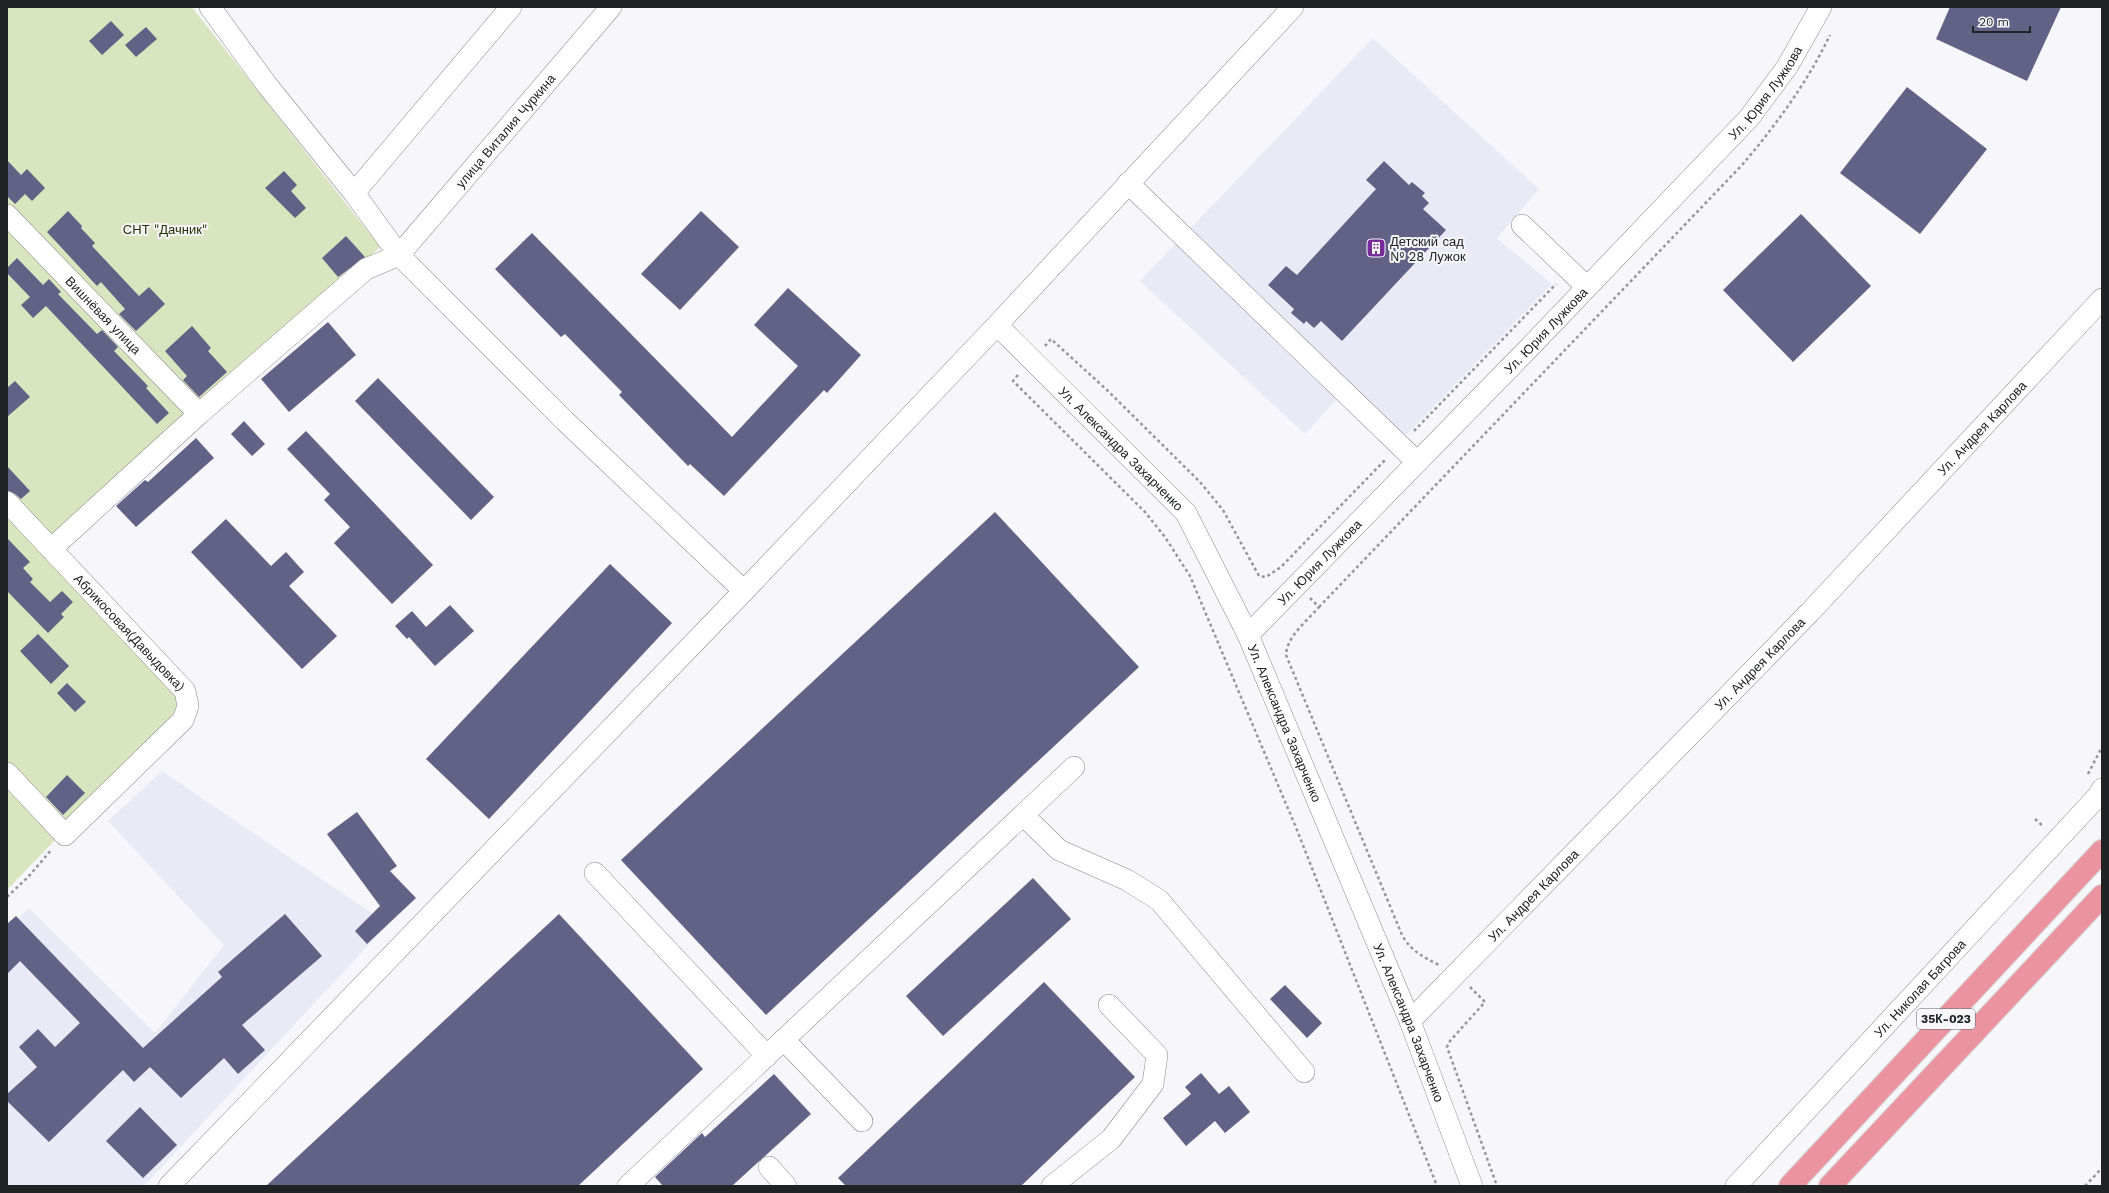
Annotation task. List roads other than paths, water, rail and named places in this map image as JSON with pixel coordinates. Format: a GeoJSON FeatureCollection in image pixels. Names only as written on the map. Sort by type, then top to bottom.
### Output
{"type":"FeatureCollection","features":[{"type":"Feature","properties":{"kind":"main road","name":"35К-023"},"geometry":{"type":"LineString","coordinates":[[1790,1186],[2102,851]]}},
{"type":"Feature","properties":{"kind":"main road","name":"35К-023"},"geometry":{"type":"LineString","coordinates":[[1830,1186],[2102,896]]}},
{"type":"Feature","properties":{"kind":"street"},"geometry":{"type":"LineString","coordinates":[[210,7],[267,85],[354,193],[400,255],[565,421],[744,591]]}},
{"type":"Feature","properties":{"kind":"street"},"geometry":{"type":"LineString","coordinates":[[354,193],[511,7]]}},
{"type":"Feature","properties":{"kind":"street","name":"улица Виталия Чуркина"},"geometry":{"type":"LineString","coordinates":[[400,255],[611,7]]}},
{"type":"Feature","properties":{"kind":"street"},"geometry":{"type":"LineString","coordinates":[[169,1186],[744,591],[997,325],[1293,7]]}},
{"type":"Feature","properties":{"kind":"street","name":"Ул. Юрия Лужкова"},"geometry":{"type":"LineString","coordinates":[[1248,635],[1587,287],[1749,118],[1787,67],[1821,7]]}},
{"type":"Feature","properties":{"kind":"street"},"geometry":{"type":"LineString","coordinates":[[1128,183],[1416,462]]}},
{"type":"Feature","properties":{"kind":"street","name":"Вишнёвая улица"},"geometry":{"type":"LineString","coordinates":[[7,216],[199,414]]}},
{"type":"Feature","properties":{"kind":"street"},"geometry":{"type":"LineString","coordinates":[[1522,225],[1587,287]]}},
{"type":"Feature","properties":{"kind":"street"},"geometry":{"type":"LineString","coordinates":[[51,549],[199,414],[366,269],[400,255]]}},
{"type":"Feature","properties":{"kind":"street","name":"Ул. Андрея Карлова"},"geometry":{"type":"LineString","coordinates":[[1410,1021],[1810,612],[2102,299]]}},
{"type":"Feature","properties":{"kind":"street","name":"Ул. Александра Захарченко"},"geometry":{"type":"LineString","coordinates":[[997,325],[1186,513],[1248,635],[1410,1021],[1472,1186]]}},
{"type":"Feature","properties":{"kind":"street","name":"Абрикосовая(Давыдовка)"},"geometry":{"type":"LineString","coordinates":[[7,502],[185,691],[188,706],[182,720],[65,835],[7,773]]}},
{"type":"Feature","properties":{"kind":"street"},"geometry":{"type":"LineString","coordinates":[[628,1186],[1074,767]]}},
{"type":"Feature","properties":{"kind":"street","name":"Ул. Николая Багрова"},"geometry":{"type":"LineString","coordinates":[[1736,1186],[2046,854],[2098,796],[2102,788]]}},
{"type":"Feature","properties":{"kind":"street"},"geometry":{"type":"LineString","coordinates":[[1023,815],[1059,850],[1127,880],[1159,900],[1304,1072]]}},
{"type":"Feature","properties":{"kind":"street"},"geometry":{"type":"LineString","coordinates":[[595,873],[767,1056]]}},
{"type":"Feature","properties":{"kind":"street"},"geometry":{"type":"LineString","coordinates":[[1052,1186],[1111,1139],[1154,1084],[1157,1055],[1109,1005]]}},
{"type":"Feature","properties":{"kind":"street"},"geometry":{"type":"LineString","coordinates":[[784,1040],[862,1121]]}},
{"type":"Feature","properties":{"kind":"street"},"geometry":{"type":"LineString","coordinates":[[769,1168],[786,1186]]}},
{"type":"Feature","properties":{"kind":"place","name":"Детский сад № 28 Лужок"},"geometry":{"type":"Point","coordinates":[1376,248]}},
{"type":"Feature","properties":{"kind":"park label","name":"СНТ \"Дачник\""},"geometry":{"type":"Point","coordinates":[165,229]}}]}
